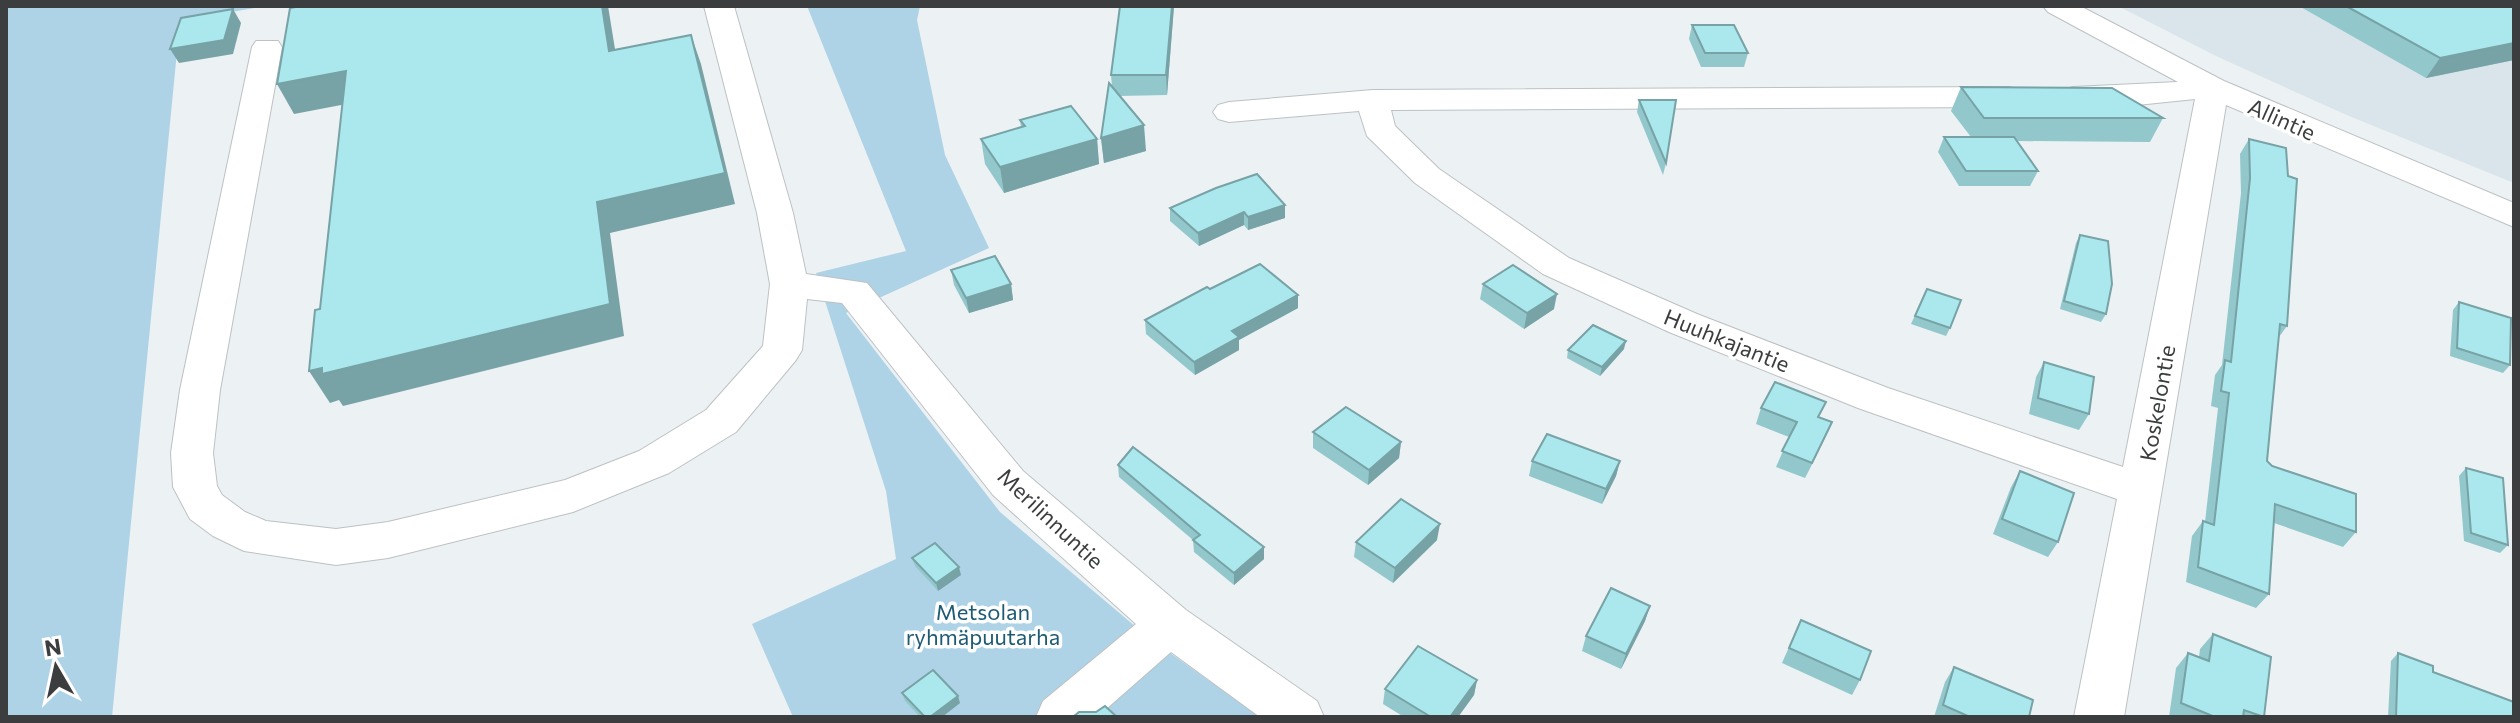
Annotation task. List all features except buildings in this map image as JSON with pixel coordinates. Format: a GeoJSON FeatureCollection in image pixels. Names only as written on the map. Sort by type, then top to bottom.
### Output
{"type":"FeatureCollection","features":[{"type":"Feature","properties":{"kind":"street"},"geometry":{"type":"LineString","coordinates":[[267,47],[200,390],[192,453],[195,487],[206,507],[229,524],[260,538],[336,547],[388,540],[573,495],[654,462],[721,421],[782,350],[789,284],[775,213],[719,6]]}},
{"type":"Feature","properties":{"kind":"street","name":"Allintie"},"geometry":{"type":"LineString","coordinates":[[2058,6],[2213,88],[2514,216]]}},
{"type":"Feature","properties":{"kind":"street"},"geometry":{"type":"LineString","coordinates":[[1229,112],[1373,100],[2118,97],[2213,88]]}},
{"type":"Feature","properties":{"kind":"street","name":"Koskelontie"},"geometry":{"type":"LineString","coordinates":[[2099,717],[2213,88]]}},
{"type":"Feature","properties":{"kind":"street","name":"Huuhkajantie"},"geometry":{"type":"LineString","coordinates":[[1373,100],[1379,129],[1427,176],[1556,266],[1683,323],[1873,398],[2141,490]]}},
{"type":"Feature","properties":{"kind":"street","name":"Merilinnuntie"},"geometry":{"type":"LineString","coordinates":[[789,284],[854,292],[1008,483],[1169,624],[1299,717]]}},
{"type":"Feature","properties":{"kind":"street"},"geometry":{"type":"LineString","coordinates":[[1061,717],[1169,624]]}},
{"type":"Feature","properties":{"kind":"shaded area"},"geometry":{"type":"Polygon","coordinates":[[[2118,6],[2514,6],[2514,183],[2349,116],[2218,57],[2118,6]]]}},
{"type":"Feature","properties":{"kind":"green space"},"geometry":{"type":"Polygon","coordinates":[[[6,6],[266,6],[180,21],[112,717],[6,717],[6,6]]]}},
{"type":"Feature","properties":{"kind":"green space","name":"Metsolan ryhmäpuutarha"},"geometry":{"type":"Polygon","coordinates":[[[807,6],[920,6],[917,20],[945,155],[989,248],[846,313],[1000,512],[1149,638],[1260,717],[793,717],[752,624],[896,559],[886,491],[816,273],[906,251],[807,6]]]}}]}
